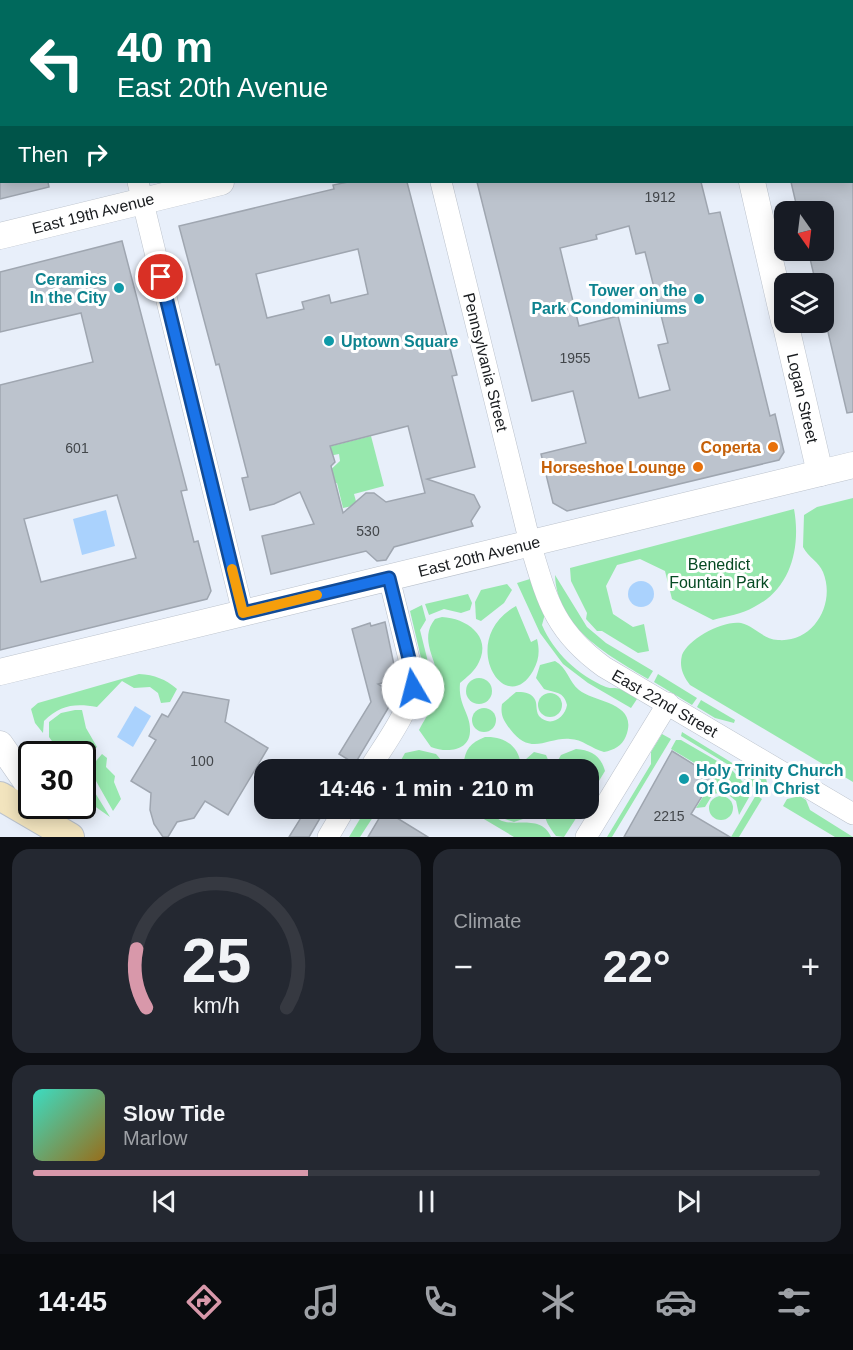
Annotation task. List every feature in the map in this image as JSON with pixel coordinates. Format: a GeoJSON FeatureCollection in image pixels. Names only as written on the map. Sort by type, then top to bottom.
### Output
{"type":"FeatureCollection","features":[{"type":"Feature","properties":{"kind":"main road"},"geometry":{"type":"LineString","coordinates":[[0,795],[71,837]]}},
{"type":"Feature","properties":{"kind":"street","name":"East 19th Avenue"},"geometry":{"type":"LineString","coordinates":[[0,236],[140,191],[212,183]]}},
{"type":"Feature","properties":{"kind":"street","name":"Pennsylvania Street"},"geometry":{"type":"LineString","coordinates":[[441,183],[530,543]]}},
{"type":"Feature","properties":{"kind":"street","name":"Logan Street"},"geometry":{"type":"LineString","coordinates":[[752,183],[774,275]]}},
{"type":"Feature","properties":{"kind":"street"},"geometry":{"type":"LineString","coordinates":[[140,191],[243,613]]}},
{"type":"Feature","properties":{"kind":"street","name":"Logan Street"},"geometry":{"type":"LineString","coordinates":[[788,333],[820,473]]}},
{"type":"Feature","properties":{"kind":"street","name":"East 20th Avenue"},"geometry":{"type":"LineString","coordinates":[[0,672],[853,465]]}},
{"type":"Feature","properties":{"kind":"street","name":"East 22nd Street"},"geometry":{"type":"LineString","coordinates":[[530,543],[548,600],[565,633],[578,647],[604,667],[853,814]]}},
{"type":"Feature","properties":{"kind":"street"},"geometry":{"type":"LineString","coordinates":[[375,759],[409,701],[413,688],[413,675],[389,578]]}},
{"type":"Feature","properties":{"kind":"street"},"geometry":{"type":"LineString","coordinates":[[586,837],[668,703]]}},
{"type":"Feature","properties":{"kind":"street"},"geometry":{"type":"LineString","coordinates":[[0,744],[18,770]]}},
{"type":"Feature","properties":{"kind":"street"},"geometry":{"type":"LineString","coordinates":[[55,819],[71,837]]}},
{"type":"Feature","properties":{"kind":"street"},"geometry":{"type":"LineString","coordinates":[[328,837],[339,819]]}},
{"type":"Feature","properties":{"kind":"green space"},"geometry":{"type":"Polygon","coordinates":[[[371,436],[384,486],[354,494],[357,505],[343,508],[337,483],[328,485],[325,475],[340,461],[339,454],[318,458],[316,450],[371,436]]]}},
{"type":"Feature","properties":{"kind":"green space","name":"Benedict Fountain Park"},"geometry":{"type":"Polygon","coordinates":[[[853,498],[853,782],[690,685],[681,663],[682,655],[691,643],[725,624],[741,623],[767,637],[778,640],[802,635],[811,628],[819,619],[827,596],[823,572],[803,547],[804,515],[817,507],[853,498]]]}},
{"type":"Feature","properties":{"kind":"green space","name":"Benedict Fountain Park"},"geometry":{"type":"Polygon","coordinates":[[[794,509],[796,538],[785,578],[767,599],[754,607],[713,620],[672,599],[665,571],[640,559],[617,565],[606,586],[613,614],[633,627],[644,624],[649,651],[638,653],[602,631],[597,631],[586,619],[587,613],[571,581],[570,568],[794,509]]]}},
{"type":"Feature","properties":{"kind":"green space"},"geometry":{"type":"Polygon","coordinates":[[[555,575],[587,627],[606,643],[653,671],[648,679],[602,650],[575,625],[558,594],[555,575]]]}},
{"type":"Feature","properties":{"kind":"green space"},"geometry":{"type":"Polygon","coordinates":[[[530,579],[545,614],[542,625],[560,654],[596,682],[606,687],[618,688],[637,699],[631,708],[588,683],[563,664],[540,633],[517,583],[530,579]]]}},
{"type":"Feature","properties":{"kind":"green space"},"geometry":{"type":"Polygon","coordinates":[[[507,584],[512,590],[504,603],[481,621],[476,619],[475,602],[481,590],[507,584]]]}},
{"type":"Feature","properties":{"kind":"green space"},"geometry":{"type":"Polygon","coordinates":[[[468,594],[472,603],[470,610],[461,613],[444,609],[429,615],[425,604],[468,594]]]}},
{"type":"Feature","properties":{"kind":"green space"},"geometry":{"type":"Polygon","coordinates":[[[422,605],[426,620],[420,630],[433,682],[425,675],[410,611],[422,605]]]}},
{"type":"Feature","properties":{"kind":"green space"},"geometry":{"type":"Polygon","coordinates":[[[516,606],[531,642],[537,639],[538,655],[533,671],[522,684],[510,686],[499,681],[491,670],[488,654],[489,637],[498,621],[516,606]]]}},
{"type":"Feature","properties":{"kind":"green space"},"geometry":{"type":"Polygon","coordinates":[[[442,617],[468,625],[474,630],[482,644],[482,653],[477,665],[471,674],[460,683],[461,697],[470,729],[469,737],[462,746],[450,750],[431,747],[419,730],[438,689],[428,635],[435,619],[442,617]]]}},
{"type":"Feature","properties":{"kind":"green space"},"geometry":{"type":"Polygon","coordinates":[[[555,661],[579,690],[613,705],[626,716],[628,725],[626,736],[617,747],[604,752],[570,739],[532,744],[518,737],[508,726],[502,715],[502,704],[516,692],[532,696],[536,702],[538,714],[543,720],[556,720],[566,710],[564,697],[544,689],[536,678],[540,665],[555,661]]]}},
{"type":"Feature","properties":{"kind":"green space"},"geometry":{"type":"Polygon","coordinates":[[[139,674],[160,678],[177,689],[170,702],[161,703],[158,693],[150,687],[134,688],[122,681],[97,707],[75,705],[62,708],[44,721],[43,733],[35,723],[31,709],[38,703],[139,674]]]}},
{"type":"Feature","properties":{"kind":"green space"},"geometry":{"type":"Polygon","coordinates":[[[658,674],[697,698],[692,705],[654,682],[658,674]]]}},
{"type":"Feature","properties":{"kind":"green space"},"geometry":{"type":"Polygon","coordinates":[[[479,678],[488,682],[492,691],[488,700],[479,704],[470,700],[466,691],[470,682],[479,678]]]}},
{"type":"Feature","properties":{"kind":"green space"},"geometry":{"type":"Polygon","coordinates":[[[550,693],[558,697],[562,705],[558,713],[550,717],[542,713],[538,705],[542,697],[550,693]]]}},
{"type":"Feature","properties":{"kind":"green space"},"geometry":{"type":"Polygon","coordinates":[[[701,700],[735,720],[734,723],[715,718],[697,707],[701,700]]]}},
{"type":"Feature","properties":{"kind":"green space"},"geometry":{"type":"Polygon","coordinates":[[[484,708],[492,712],[496,720],[492,728],[484,732],[476,728],[472,720],[476,712],[484,708]]]}},
{"type":"Feature","properties":{"kind":"green space"},"geometry":{"type":"Polygon","coordinates":[[[82,710],[86,728],[94,741],[52,741],[49,737],[49,722],[61,713],[82,710]]]}},
{"type":"Feature","properties":{"kind":"green space"},"geometry":{"type":"Polygon","coordinates":[[[682,732],[742,769],[765,774],[768,787],[764,794],[750,785],[732,767],[681,736],[682,732]]]}},
{"type":"Feature","properties":{"kind":"green space"},"geometry":{"type":"Polygon","coordinates":[[[662,734],[671,739],[612,837],[607,837],[651,764],[651,752],[662,734]]]}},
{"type":"Feature","properties":{"kind":"green space"},"geometry":{"type":"Polygon","coordinates":[[[485,737],[506,741],[515,749],[519,759],[465,759],[468,749],[485,737]]]}},
{"type":"Feature","properties":{"kind":"green space"},"geometry":{"type":"Polygon","coordinates":[[[676,740],[681,740],[731,769],[752,792],[739,815],[736,801],[725,792],[713,794],[705,807],[696,808],[716,776],[671,749],[676,740]]]}},
{"type":"Feature","properties":{"kind":"green space"},"geometry":{"type":"Polygon","coordinates":[[[576,749],[586,751],[599,759],[559,759],[561,755],[576,749]]]}},
{"type":"Feature","properties":{"kind":"green space"},"geometry":{"type":"Polygon","coordinates":[[[419,750],[436,754],[440,759],[402,759],[405,753],[419,750]]]}},
{"type":"Feature","properties":{"kind":"green space"},"geometry":{"type":"Polygon","coordinates":[[[534,752],[546,755],[548,759],[526,759],[534,752]]]}},
{"type":"Feature","properties":{"kind":"green space"},"geometry":{"type":"Polygon","coordinates":[[[102,754],[107,758],[106,767],[115,776],[114,782],[121,799],[113,811],[96,781],[96,761],[102,754]]]}},
{"type":"Feature","properties":{"kind":"green space"},"geometry":{"type":"Polygon","coordinates":[[[599,759],[601,761],[605,771],[599,781],[599,759]]]}},
{"type":"Feature","properties":{"kind":"green space"},"geometry":{"type":"Polygon","coordinates":[[[96,794],[110,817],[96,807],[96,794]]]}},
{"type":"Feature","properties":{"kind":"green space"},"geometry":{"type":"Polygon","coordinates":[[[756,795],[762,799],[739,837],[731,837],[756,795]]]}},
{"type":"Feature","properties":{"kind":"green space"},"geometry":{"type":"Polygon","coordinates":[[[721,796],[730,799],[733,808],[730,817],[721,820],[712,817],[709,808],[712,799],[721,796]]]}},
{"type":"Feature","properties":{"kind":"green space"},"geometry":{"type":"Polygon","coordinates":[[[800,796],[806,800],[810,810],[853,837],[835,837],[783,806],[787,799],[800,796]]]}},
{"type":"Feature","properties":{"kind":"green space"},"geometry":{"type":"Polygon","coordinates":[[[360,819],[372,819],[360,837],[349,837],[360,819]]]}},
{"type":"Feature","properties":{"kind":"green space"},"geometry":{"type":"Polygon","coordinates":[[[484,819],[538,824],[551,837],[514,837],[484,819]]]}},
{"type":"Feature","properties":{"kind":"green space"},"geometry":{"type":"Polygon","coordinates":[[[505,819],[523,819],[514,822],[505,819]]]}},
{"type":"Feature","properties":{"kind":"green space"},"geometry":{"type":"Polygon","coordinates":[[[576,819],[564,837],[556,836],[546,820],[576,819]]]}},
{"type":"Feature","properties":{"kind":"water"},"geometry":{"type":"Polygon","coordinates":[[[106,510],[115,546],[82,555],[73,519],[106,510]]]}},
{"type":"Feature","properties":{"kind":"water"},"geometry":{"type":"Polygon","coordinates":[[[641,581],[650,585],[654,594],[650,603],[641,607],[632,603],[628,594],[632,585],[641,581]]]}},
{"type":"Feature","properties":{"kind":"water"},"geometry":{"type":"Polygon","coordinates":[[[135,706],[151,716],[133,747],[117,737],[135,706]]]}},
{"type":"Feature","properties":{"kind":"building"},"geometry":{"type":"Polygon","coordinates":[[[0,183],[48,183],[49,187],[0,199],[0,183]]]}},
{"type":"Feature","properties":{"kind":"building","name":"Uptown Square"},"geometry":{"type":"Polygon","coordinates":[[[343,183],[407,183],[457,375],[452,376],[475,467],[427,479],[474,495],[480,507],[471,521],[473,526],[394,547],[386,560],[377,561],[366,551],[271,574],[262,536],[314,524],[300,492],[274,504],[250,510],[242,478],[248,477],[219,364],[216,365],[179,226],[334,189],[333,185],[343,183]],[[358,249],[256,274],[267,318],[304,309],[302,302],[329,295],[331,303],[368,294],[358,249]],[[408,426],[330,446],[335,462],[331,466],[343,513],[366,493],[374,493],[386,502],[425,493],[408,426]]]}},
{"type":"Feature","properties":{"kind":"building"},"geometry":{"type":"Polygon","coordinates":[[[477,183],[701,183],[709,214],[720,212],[770,416],[775,414],[784,452],[779,460],[567,511],[553,503],[541,454],[586,443],[573,391],[532,401],[477,183]],[[629,226],[596,235],[597,239],[560,248],[579,326],[618,316],[639,398],[670,390],[658,345],[668,343],[645,252],[636,254],[629,226]]]}},
{"type":"Feature","properties":{"kind":"building"},"geometry":{"type":"Polygon","coordinates":[[[791,183],[853,183],[853,412],[847,413],[828,333],[834,333],[834,273],[813,273],[811,261],[834,261],[834,201],[795,201],[791,183]]]}},
{"type":"Feature","properties":{"kind":"building"},"geometry":{"type":"Polygon","coordinates":[[[122,241],[187,490],[181,491],[194,542],[198,541],[211,591],[207,599],[0,650],[0,385],[93,362],[81,313],[0,332],[0,272],[122,241]],[[117,495],[24,519],[41,582],[136,558],[117,495]]]}},
{"type":"Feature","properties":{"kind":"building"},"geometry":{"type":"Polygon","coordinates":[[[385,622],[397,679],[378,684],[396,695],[358,759],[347,759],[339,754],[371,702],[352,629],[370,623],[371,626],[385,622]]]}},
{"type":"Feature","properties":{"kind":"building"},"geometry":{"type":"Polygon","coordinates":[[[183,692],[229,700],[225,722],[268,748],[261,759],[254,759],[254,771],[228,815],[205,801],[194,818],[177,822],[168,837],[163,837],[154,824],[150,810],[151,793],[131,781],[156,740],[149,736],[162,714],[168,717],[183,692]]]}},
{"type":"Feature","properties":{"kind":"building"},"geometry":{"type":"Polygon","coordinates":[[[672,751],[714,777],[691,814],[730,837],[624,837],[672,751]]]}},
{"type":"Feature","properties":{"kind":"building"},"geometry":{"type":"Polygon","coordinates":[[[300,819],[320,819],[309,837],[289,837],[300,819]]]}},
{"type":"Feature","properties":{"kind":"building"},"geometry":{"type":"Polygon","coordinates":[[[379,819],[399,819],[428,837],[368,837],[379,819]]]}},
{"type":"Feature","properties":{"kind":"slow traffic"},"geometry":{"type":"LineString","coordinates":[[232,569],[243,613],[317,595]]}},
{"type":"Feature","properties":{"kind":"place","name":"Ceramics In the City"},"geometry":{"type":"Point","coordinates":[119,288]}},
{"type":"Feature","properties":{"kind":"place","name":"Tower on the Park Condominiums"},"geometry":{"type":"Point","coordinates":[699,299]}},
{"type":"Feature","properties":{"kind":"place","name":"Uptown Square"},"geometry":{"type":"Point","coordinates":[329,341]}},
{"type":"Feature","properties":{"kind":"place","name":"Coperta"},"geometry":{"type":"Point","coordinates":[773,447]}},
{"type":"Feature","properties":{"kind":"place","name":"Horseshoe Lounge"},"geometry":{"type":"Point","coordinates":[698,467]}},
{"type":"Feature","properties":{"kind":"place","name":"Holy Trinity Church Of God In Christ"},"geometry":{"type":"Point","coordinates":[684,779]}},
{"type":"Feature","properties":{"kind":"route"},"geometry":{"type":"LineString","coordinates":[[161,277],[243,613],[389,578],[413,675],[413,688]]}}]}
